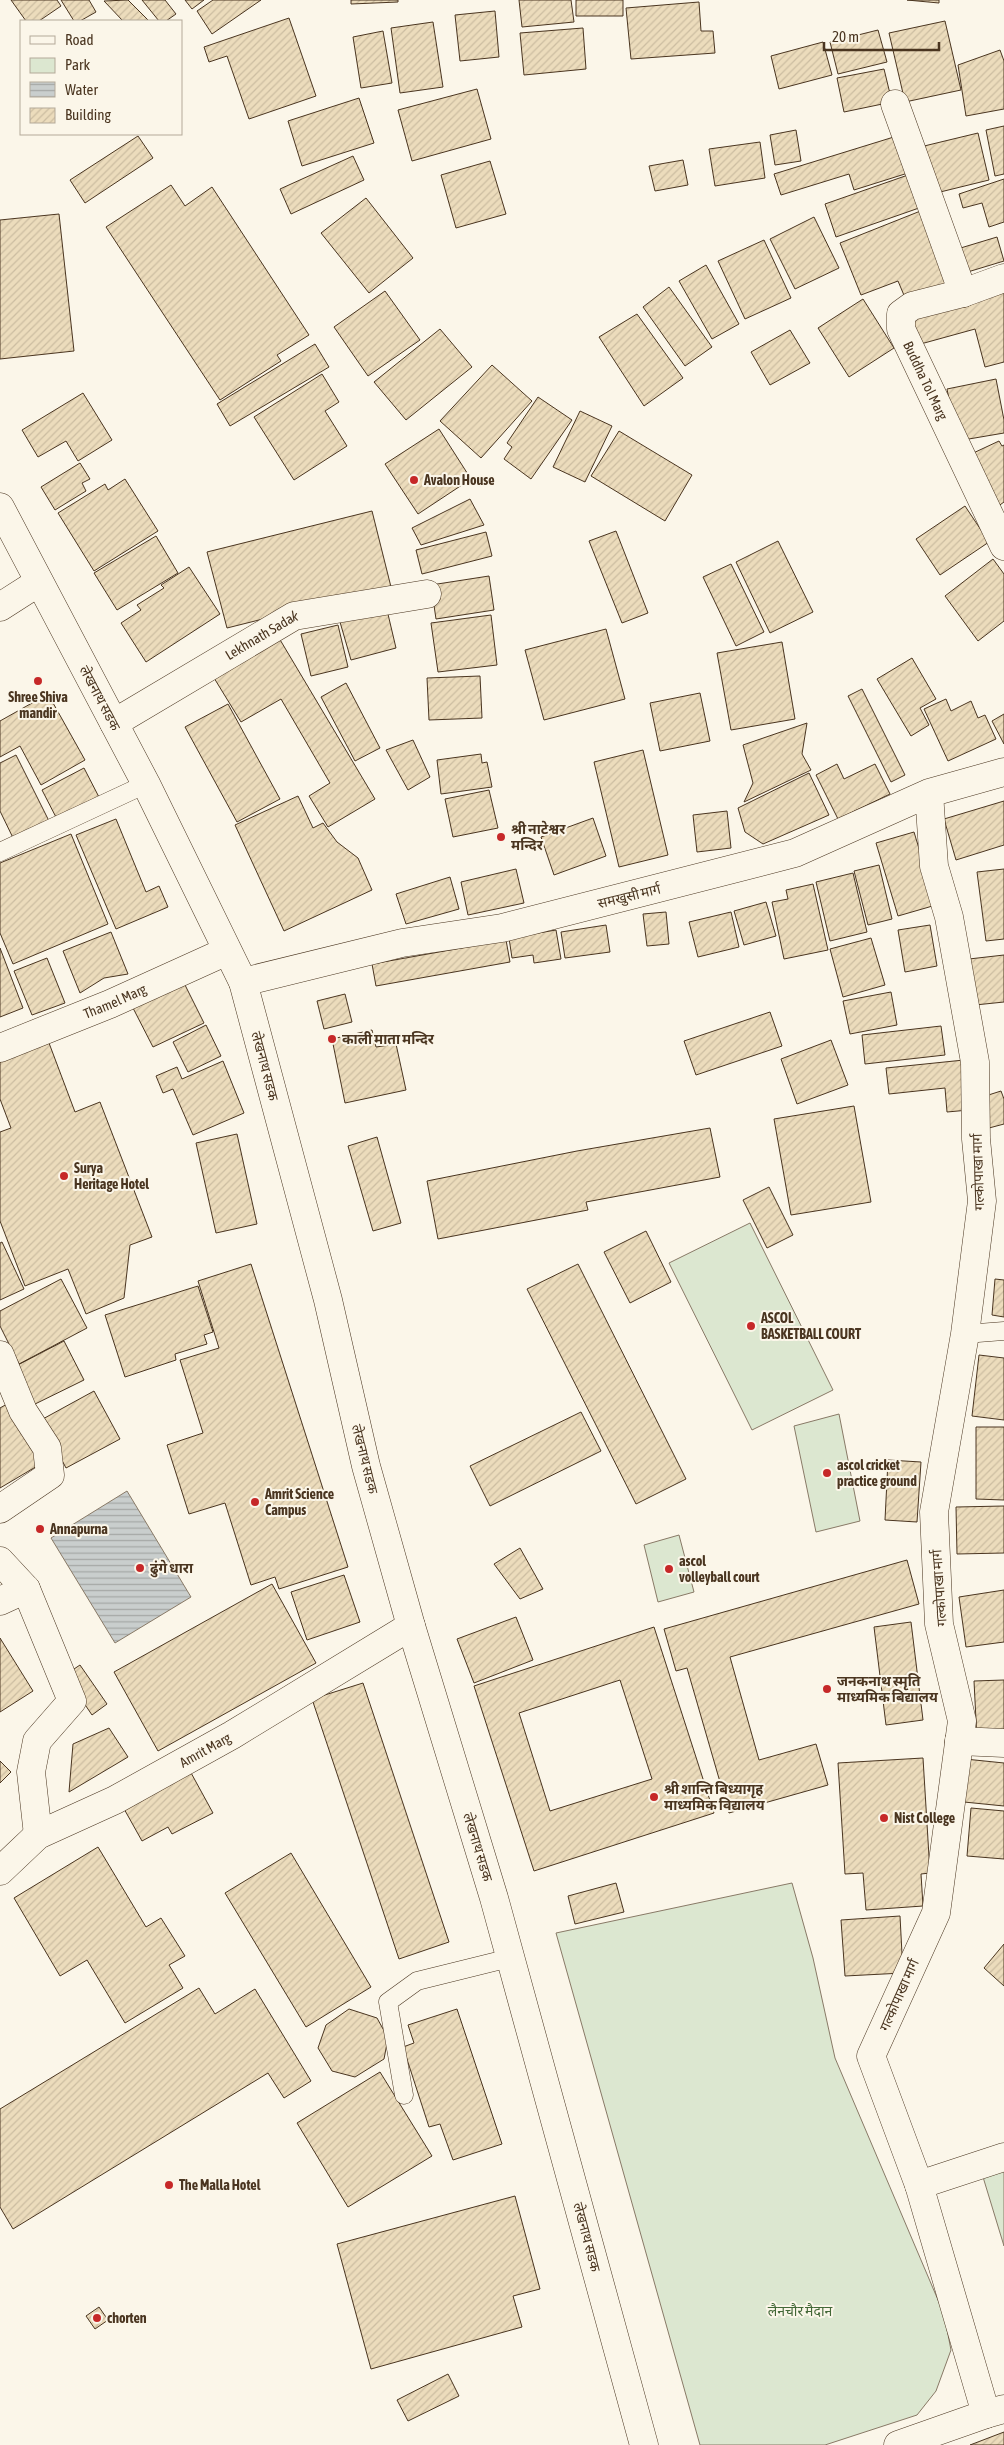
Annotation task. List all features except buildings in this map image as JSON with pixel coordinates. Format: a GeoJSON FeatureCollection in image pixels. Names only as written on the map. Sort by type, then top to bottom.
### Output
{"type":"FeatureCollection","features":[{"type":"Feature","properties":{"kind":"main road"},"geometry":{"type":"LineString","coordinates":[[895,104],[963,293]]}},
{"type":"Feature","properties":{"kind":"main road","name":"Buddha Tol Marg"},"geometry":{"type":"LineString","coordinates":[[1004,278],[963,293],[912,306],[901,314],[901,329],[1004,546]]}},
{"type":"Feature","properties":{"kind":"main road","name":"लेखनाथ सडक"},"geometry":{"type":"LineString","coordinates":[[0,507],[146,784],[243,982],[328,1300],[366,1466],[410,1626],[494,1898],[644,2445]]}},
{"type":"Feature","properties":{"kind":"main road"},"geometry":{"type":"LineString","coordinates":[[0,607],[39,582]]}},
{"type":"Feature","properties":{"kind":"main road","name":"Lekhnath Sadak"},"geometry":{"type":"LineString","coordinates":[[114,723],[294,616],[428,594]]}},
{"type":"Feature","properties":{"kind":"main road","name":"समखुसी मार्ग"},"geometry":{"type":"LineString","coordinates":[[243,982],[402,943],[502,928],[795,853],[929,793],[1004,772]]}},
{"type":"Feature","properties":{"kind":"main road","name":"गल्कोपाखा मार्ग"},"geometry":{"type":"LineString","coordinates":[[929,793],[934,866],[949,917],[975,1062],[976,1138],[982,1200],[965,1334],[934,1512],[940,1624],[962,1721],[936,1913],[871,2056],[919,2185],[995,2412]]}},
{"type":"Feature","properties":{"kind":"main road","name":"Thamel Marg"},"geometry":{"type":"LineString","coordinates":[[0,1048],[110,1004],[227,951]]}},
{"type":"Feature","properties":{"kind":"main road"},"geometry":{"type":"LineString","coordinates":[[0,1355],[23,1411],[47,1448],[50,1475],[0,1509]]}},
{"type":"Feature","properties":{"kind":"main road"},"geometry":{"type":"LineString","coordinates":[[0,1561],[26,1589],[72,1701],[37,1741],[31,1772],[38,1835]]}},
{"type":"Feature","properties":{"kind":"main road"},"geometry":{"type":"LineString","coordinates":[[0,1601],[26,1589]]}},
{"type":"Feature","properties":{"kind":"main road","name":"Amrit Marg"},"geometry":{"type":"LineString","coordinates":[[0,1871],[38,1835],[115,1800],[232,1736],[410,1626]]}},
{"type":"Feature","properties":{"kind":"main road"},"geometry":{"type":"LineString","coordinates":[[959,1740],[1004,1743]]}},
{"type":"Feature","properties":{"kind":"main road"},"geometry":{"type":"LineString","coordinates":[[919,2185],[1004,2157]]}},
{"type":"Feature","properties":{"kind":"main road"},"geometry":{"type":"LineString","coordinates":[[903,2444],[995,2412]]}},
{"type":"Feature","properties":{"kind":"lane"},"geometry":{"type":"LineString","coordinates":[[0,852],[146,784]]}},
{"type":"Feature","properties":{"kind":"lane"},"geometry":{"type":"LineString","coordinates":[[965,1334],[1004,1331]]}},
{"type":"Feature","properties":{"kind":"lane"},"geometry":{"type":"LineString","coordinates":[[404,2095],[388,2002],[417,1981],[510,1958]]}},
{"type":"Feature","properties":{"kind":"green space","name":"ASCOL BASKETBALL COURT"},"geometry":{"type":"Polygon","coordinates":[[[750,1223],[833,1390],[752,1430],[669,1263],[750,1223]]]}},
{"type":"Feature","properties":{"kind":"green space","name":"ascol cricket practice ground"},"geometry":{"type":"Polygon","coordinates":[[[839,1414],[860,1521],[816,1532],[794,1426],[839,1414]]]}},
{"type":"Feature","properties":{"kind":"green space","name":"ascol volleyball court"},"geometry":{"type":"Polygon","coordinates":[[[679,1535],[694,1592],[658,1602],[644,1545],[679,1535]]]}},
{"type":"Feature","properties":{"kind":"green space","name":"लैनचौर मैदान"},"geometry":{"type":"Polygon","coordinates":[[[792,1883],[813,1958],[835,2058],[944,2314],[951,2350],[936,2391],[917,2415],[825,2445],[700,2445],[556,1933],[792,1883]]]}},
{"type":"Feature","properties":{"kind":"green space"},"geometry":{"type":"Polygon","coordinates":[[[1004,2171],[1004,2246],[983,2177],[1004,2171]]]}},
{"type":"Feature","properties":{"kind":"water"},"geometry":{"type":"Polygon","coordinates":[[[127,1491],[191,1597],[115,1643],[51,1538],[127,1491]]]}},
{"type":"Feature","properties":{"kind":"place","name":"Avalon House"},"geometry":{"type":"Point","coordinates":[414,480]}},
{"type":"Feature","properties":{"kind":"place","name":"Shree Shiva mandir"},"geometry":{"type":"Point","coordinates":[38,681]}},
{"type":"Feature","properties":{"kind":"place","name":"श्री नाटेश्वर मन्दिर"},"geometry":{"type":"Point","coordinates":[501,837]}},
{"type":"Feature","properties":{"kind":"place","name":"काली माता मन्दिर"},"geometry":{"type":"Point","coordinates":[332,1039]}},
{"type":"Feature","properties":{"kind":"place","name":"Surya Heritage Hotel"},"geometry":{"type":"Point","coordinates":[64,1176]}},
{"type":"Feature","properties":{"kind":"place","name":"ASCOL BASKETBALL COURT"},"geometry":{"type":"Point","coordinates":[751,1326]}},
{"type":"Feature","properties":{"kind":"place","name":"ascol cricket practice ground"},"geometry":{"type":"Point","coordinates":[827,1473]}},
{"type":"Feature","properties":{"kind":"place","name":"Amrit Science Campus"},"geometry":{"type":"Point","coordinates":[255,1502]}},
{"type":"Feature","properties":{"kind":"place","name":"Annapurna"},"geometry":{"type":"Point","coordinates":[40,1529]}},
{"type":"Feature","properties":{"kind":"place","name":"ढुंगे धारा"},"geometry":{"type":"Point","coordinates":[140,1568]}},
{"type":"Feature","properties":{"kind":"place","name":"ascol volleyball court"},"geometry":{"type":"Point","coordinates":[669,1569]}},
{"type":"Feature","properties":{"kind":"place","name":"जनकनाथ स्मृति माध्यमिक बिद्यालय"},"geometry":{"type":"Point","coordinates":[827,1689]}},
{"type":"Feature","properties":{"kind":"place","name":"श्री शान्ति बिध्यागृह माध्यमिक विद्यालय"},"geometry":{"type":"Point","coordinates":[654,1797]}},
{"type":"Feature","properties":{"kind":"place","name":"Nist College"},"geometry":{"type":"Point","coordinates":[884,1818]}},
{"type":"Feature","properties":{"kind":"place","name":"The Malla Hotel"},"geometry":{"type":"Point","coordinates":[169,2185]}},
{"type":"Feature","properties":{"kind":"place","name":"chorten"},"geometry":{"type":"Point","coordinates":[97,2318]}}]}
